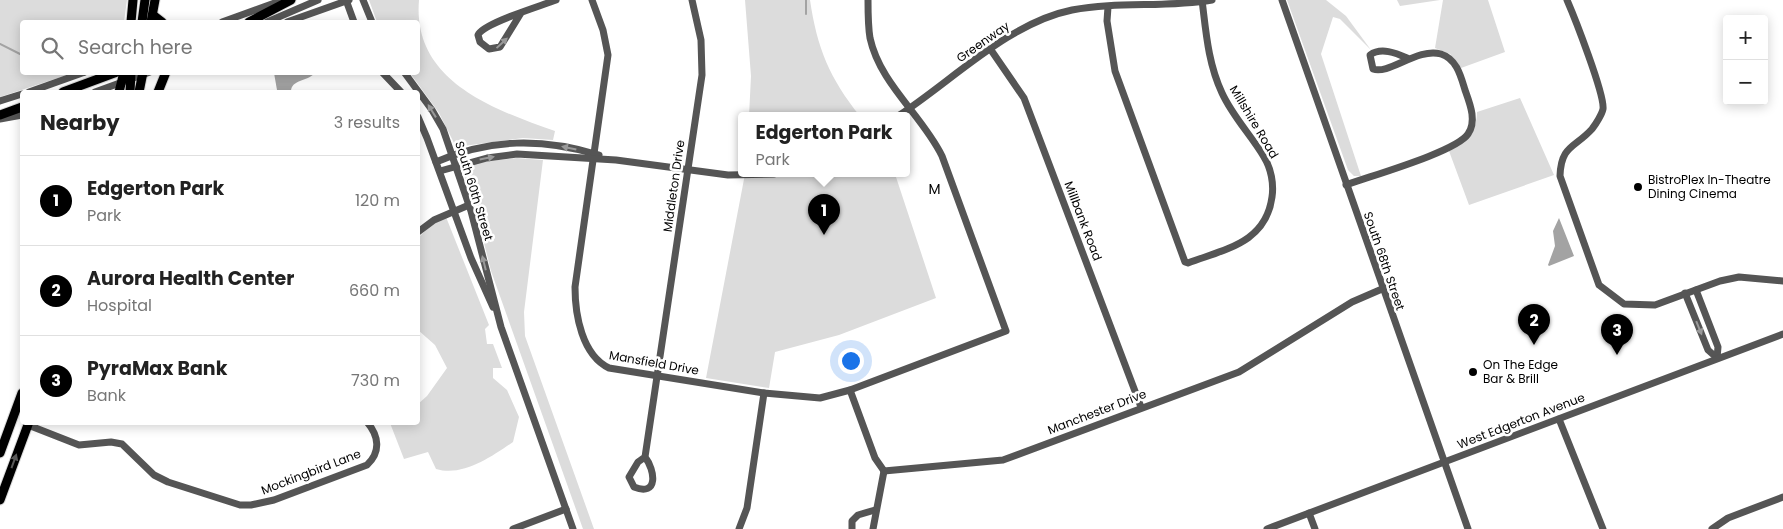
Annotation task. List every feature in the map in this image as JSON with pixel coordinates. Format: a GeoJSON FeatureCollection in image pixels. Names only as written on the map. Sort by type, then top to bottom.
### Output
{"type":"FeatureCollection","features":[{"type":"Feature","properties":{"kind":"main road"},"geometry":{"type":"LineString","coordinates":[[131,20],[133,0]]}},
{"type":"Feature","properties":{"kind":"main road"},"geometry":{"type":"LineString","coordinates":[[142,20],[146,0]]}},
{"type":"Feature","properties":{"kind":"main road"},"geometry":{"type":"LineString","coordinates":[[152,19],[155,0]]}},
{"type":"Feature","properties":{"kind":"main road"},"geometry":{"type":"LineString","coordinates":[[253,20],[291,0]]}},
{"type":"Feature","properties":{"kind":"main road"},"geometry":{"type":"LineString","coordinates":[[68,90],[109,75]]}},
{"type":"Feature","properties":{"kind":"main road"},"geometry":{"type":"LineString","coordinates":[[120,90],[122,82],[128,75]]}},
{"type":"Feature","properties":{"kind":"main road"},"geometry":{"type":"LineString","coordinates":[[129,75],[130,90]]}},
{"type":"Feature","properties":{"kind":"main road"},"geometry":{"type":"LineString","coordinates":[[140,90],[143,75]]}},
{"type":"Feature","properties":{"kind":"main road"},"geometry":{"type":"LineString","coordinates":[[159,90],[165,75]]}},
{"type":"Feature","properties":{"kind":"main road"},"geometry":{"type":"LineString","coordinates":[[0,115],[20,108]]}},
{"type":"Feature","properties":{"kind":"main road"},"geometry":{"type":"LineString","coordinates":[[0,453],[20,398]]}},
{"type":"Feature","properties":{"kind":"main road"},"geometry":{"type":"LineString","coordinates":[[0,500],[28,425]]}},
{"type":"Feature","properties":{"kind":"street"},"geometry":{"type":"LineString","coordinates":[[228,20],[283,0]]}},
{"type":"Feature","properties":{"kind":"street"},"geometry":{"type":"LineString","coordinates":[[272,20],[318,0]]}},
{"type":"Feature","properties":{"kind":"street"},"geometry":{"type":"LineString","coordinates":[[292,20],[347,0],[353,20]]}},
{"type":"Feature","properties":{"kind":"street"},"geometry":{"type":"LineString","coordinates":[[363,0],[371,20]]}},
{"type":"Feature","properties":{"kind":"street"},"geometry":{"type":"LineString","coordinates":[[521,13],[500,47],[489,49],[480,42],[478,35],[483,29],[521,13],[556,0]]}},
{"type":"Feature","properties":{"kind":"street","name":"Mansfield Drive"},"geometry":{"type":"LineString","coordinates":[[592,0],[603,30],[608,55],[575,287],[575,306],[588,350],[597,362],[609,368],[764,393],[820,398],[850,390],[1006,331],[942,156],[933,137],[910,108]]}},
{"type":"Feature","properties":{"kind":"street","name":"Middleton Drive"},"geometry":{"type":"LineString","coordinates":[[645,457],[702,75],[701,40],[692,0]]}},
{"type":"Feature","properties":{"kind":"street"},"geometry":{"type":"LineString","coordinates":[[868,0],[870,39],[887,78],[910,108]]}},
{"type":"Feature","properties":{"kind":"street","name":"Greenway"},"geometry":{"type":"LineString","coordinates":[[904,112],[1012,34],[1035,22],[1071,10],[1212,0]]}},
{"type":"Feature","properties":{"kind":"street","name":"South 68th Street"},"geometry":{"type":"LineString","coordinates":[[1282,0],[1382,289],[1468,529]]}},
{"type":"Feature","properties":{"kind":"street"},"geometry":{"type":"LineString","coordinates":[[1567,0],[1601,93],[1603,110],[1593,128],[1569,147],[1560,162],[1560,176],[1593,273],[1599,285],[1624,304],[1655,305],[1685,293],[1739,277],[1783,281]]}},
{"type":"Feature","properties":{"kind":"street","name":"Millshire Road"},"geometry":{"type":"LineString","coordinates":[[1108,7],[1107,21],[1114,71],[1185,262],[1188,263],[1240,244],[1255,234],[1264,224],[1271,208],[1273,191],[1272,175],[1265,158],[1235,115],[1222,92],[1208,55],[1202,1]]}},
{"type":"Feature","properties":{"kind":"street","name":"Millbank Road"},"geometry":{"type":"LineString","coordinates":[[990,50],[1024,98],[1142,408]]}},
{"type":"Feature","properties":{"kind":"street"},"geometry":{"type":"LineString","coordinates":[[1346,185],[1453,146],[1462,141],[1471,127],[1472,110],[1454,63],[1442,54],[1433,53],[1407,58],[1381,71],[1373,69],[1369,61],[1370,55],[1380,51],[1407,58]]}},
{"type":"Feature","properties":{"kind":"street"},"geometry":{"type":"LineString","coordinates":[[35,90],[77,75]]}},
{"type":"Feature","properties":{"kind":"street"},"geometry":{"type":"LineString","coordinates":[[385,75],[398,90]]}},
{"type":"Feature","properties":{"kind":"street","name":"South 60th Street"},"geometry":{"type":"LineString","coordinates":[[406,75],[417,90]]}},
{"type":"Feature","properties":{"kind":"street"},"geometry":{"type":"LineString","coordinates":[[100,90],[122,82]]}},
{"type":"Feature","properties":{"kind":"street","name":"South 60th Street"},"geometry":{"type":"LineString","coordinates":[[420,94],[443,129],[452,154],[469,205],[502,327],[573,529]]}},
{"type":"Feature","properties":{"kind":"street"},"geometry":{"type":"LineString","coordinates":[[0,101],[20,95]]}},
{"type":"Feature","properties":{"kind":"street"},"geometry":{"type":"LineString","coordinates":[[0,119],[20,115]]}},
{"type":"Feature","properties":{"kind":"street","name":"South 60th Street"},"geometry":{"type":"LineString","coordinates":[[420,122],[440,171],[471,258],[502,327]]}},
{"type":"Feature","properties":{"kind":"street"},"geometry":{"type":"LineString","coordinates":[[436,162],[452,154],[483,145],[518,141],[544,143],[616,160],[688,171],[738,175]]}},
{"type":"Feature","properties":{"kind":"street"},"geometry":{"type":"LineString","coordinates":[[440,171],[510,155],[595,156]]}},
{"type":"Feature","properties":{"kind":"street"},"geometry":{"type":"LineString","coordinates":[[420,230],[434,220],[469,205]]}},
{"type":"Feature","properties":{"kind":"street","name":"Manchester Drive"},"geometry":{"type":"LineString","coordinates":[[884,471],[1003,460],[1239,372],[1352,302],[1382,289]]}},
{"type":"Feature","properties":{"kind":"street"},"geometry":{"type":"LineString","coordinates":[[1696,290],[1718,347],[1717,358]]}},
{"type":"Feature","properties":{"kind":"street"},"geometry":{"type":"LineString","coordinates":[[1685,293],[1708,350],[1717,358]]}},
{"type":"Feature","properties":{"kind":"street","name":"West Edgerton Avenue"},"geometry":{"type":"LineString","coordinates":[[1267,529],[1783,334]]}},
{"type":"Feature","properties":{"kind":"street"},"geometry":{"type":"LineString","coordinates":[[850,390],[875,458],[884,471],[882,491],[875,510],[873,529]]}},
{"type":"Feature","properties":{"kind":"street"},"geometry":{"type":"LineString","coordinates":[[739,529],[747,508],[764,393]]}},
{"type":"Feature","properties":{"kind":"street"},"geometry":{"type":"LineString","coordinates":[[1559,419],[1603,529]]}},
{"type":"Feature","properties":{"kind":"street","name":"Mockingbird Lane"},"geometry":{"type":"LineString","coordinates":[[30,425],[80,445],[111,442],[122,444],[154,475],[168,482],[246,505],[274,500],[367,465],[375,455],[377,442],[369,425]]}},
{"type":"Feature","properties":{"kind":"street"},"geometry":{"type":"LineString","coordinates":[[645,457],[654,477],[652,484],[646,489],[641,490],[634,487],[630,477],[638,462],[645,457]]}},
{"type":"Feature","properties":{"kind":"street"},"geometry":{"type":"LineString","coordinates":[[1712,529],[1728,518],[1783,497]]}},
{"type":"Feature","properties":{"kind":"street"},"geometry":{"type":"LineString","coordinates":[[513,529],[566,509]]}},
{"type":"Feature","properties":{"kind":"street"},"geometry":{"type":"LineString","coordinates":[[852,529],[852,522],[858,516],[875,510]]}},
{"type":"Feature","properties":{"kind":"street"},"geometry":{"type":"LineString","coordinates":[[1309,513],[1314,529]]}},
{"type":"Feature","properties":{"kind":"shaded area"},"geometry":{"type":"Polygon","coordinates":[[[0,0],[127,0],[124,20],[20,20],[20,75],[67,75],[0,97],[0,0]]]}},
{"type":"Feature","properties":{"kind":"shaded area"},"geometry":{"type":"Polygon","coordinates":[[[369,0],[419,0],[420,20],[376,20],[369,0]]]}},
{"type":"Feature","properties":{"kind":"shaded area"},"geometry":{"type":"Polygon","coordinates":[[[745,0],[810,0],[826,62],[841,89],[857,112],[749,112],[751,76],[745,0]]]}},
{"type":"Feature","properties":{"kind":"shaded area"},"geometry":{"type":"Polygon","coordinates":[[[1287,0],[1326,0],[1346,16],[1371,50],[1340,19],[1333,17],[1321,54],[1361,176],[1354,176],[1348,170],[1287,0]]]}},
{"type":"Feature","properties":{"kind":"shaded area"},"geometry":{"type":"Polygon","coordinates":[[[1397,0],[1440,0],[1400,6],[1397,0]]]}},
{"type":"Feature","properties":{"kind":"shaded area"},"geometry":{"type":"Polygon","coordinates":[[[1443,0],[1488,0],[1505,52],[1461,68],[1450,54],[1435,48],[1443,0]]]}},
{"type":"Feature","properties":{"kind":"shaded area"},"geometry":{"type":"Polygon","coordinates":[[[420,28],[428,51],[442,71],[461,87],[482,101],[555,131],[553,140],[523,138],[456,147],[439,113],[411,75],[420,75],[420,28]]]}},
{"type":"Feature","properties":{"kind":"shaded area"},"geometry":{"type":"Polygon","coordinates":[[[274,75],[313,75],[296,83],[292,90],[277,90],[274,75]]]}},
{"type":"Feature","properties":{"kind":"shaded area"},"geometry":{"type":"Polygon","coordinates":[[[1520,98],[1554,175],[1469,205],[1449,151],[1461,145],[1473,131],[1477,112],[1520,98]]]}},
{"type":"Feature","properties":{"kind":"shaded area"},"geometry":{"type":"Polygon","coordinates":[[[517,158],[543,160],[524,312],[525,336],[594,529],[583,529],[491,271],[476,211],[463,172],[463,168],[481,162],[517,158]]]}},
{"type":"Feature","properties":{"kind":"shaded area"},"geometry":{"type":"Polygon","coordinates":[[[744,177],[896,177],[936,298],[839,335],[775,352],[769,388],[706,378],[744,177]]]}},
{"type":"Feature","properties":{"kind":"shaded area"},"geometry":{"type":"Polygon","coordinates":[[[446,217],[489,325],[485,329],[487,344],[493,344],[502,368],[493,368],[493,378],[507,390],[519,417],[513,442],[476,464],[466,468],[446,471],[436,469],[428,452],[404,459],[391,425],[420,425],[420,402],[427,396],[447,368],[435,345],[420,332],[420,236],[431,225],[446,217]]]}},
{"type":"Feature","properties":{"kind":"shaded area"},"geometry":{"type":"Polygon","coordinates":[[[1559,218],[1574,256],[1549,266],[1555,246],[1553,231],[1559,218]]]}},
{"type":"Feature","properties":{"kind":"waterway"},"geometry":{"type":"LineString","coordinates":[[806,0],[806,14]]}},
{"type":"Feature","properties":{"kind":"waterway"},"geometry":{"type":"LineString","coordinates":[[0,44],[20,54]]}},
{"type":"Feature","properties":{"kind":"place","name":"BistroPlex In-Theatre Dining Cinema"},"geometry":{"type":"Point","coordinates":[1638,187]}},
{"type":"Feature","properties":{"kind":"place","name":"Edgerton Park"},"geometry":{"type":"Point","coordinates":[824,235]}},
{"type":"Feature","properties":{"kind":"place","name":"Aurora Health Center"},"geometry":{"type":"Point","coordinates":[1534,345]}},
{"type":"Feature","properties":{"kind":"place","name":"PyraMax Bank"},"geometry":{"type":"Point","coordinates":[1617,355]}},
{"type":"Feature","properties":{"kind":"place","name":"On The Edge Bar & Brill"},"geometry":{"type":"Point","coordinates":[1473,372]}},
{"type":"Feature","properties":{"kind":"district","name":"M"},"geometry":{"type":"Point","coordinates":[935,189]}}]}
